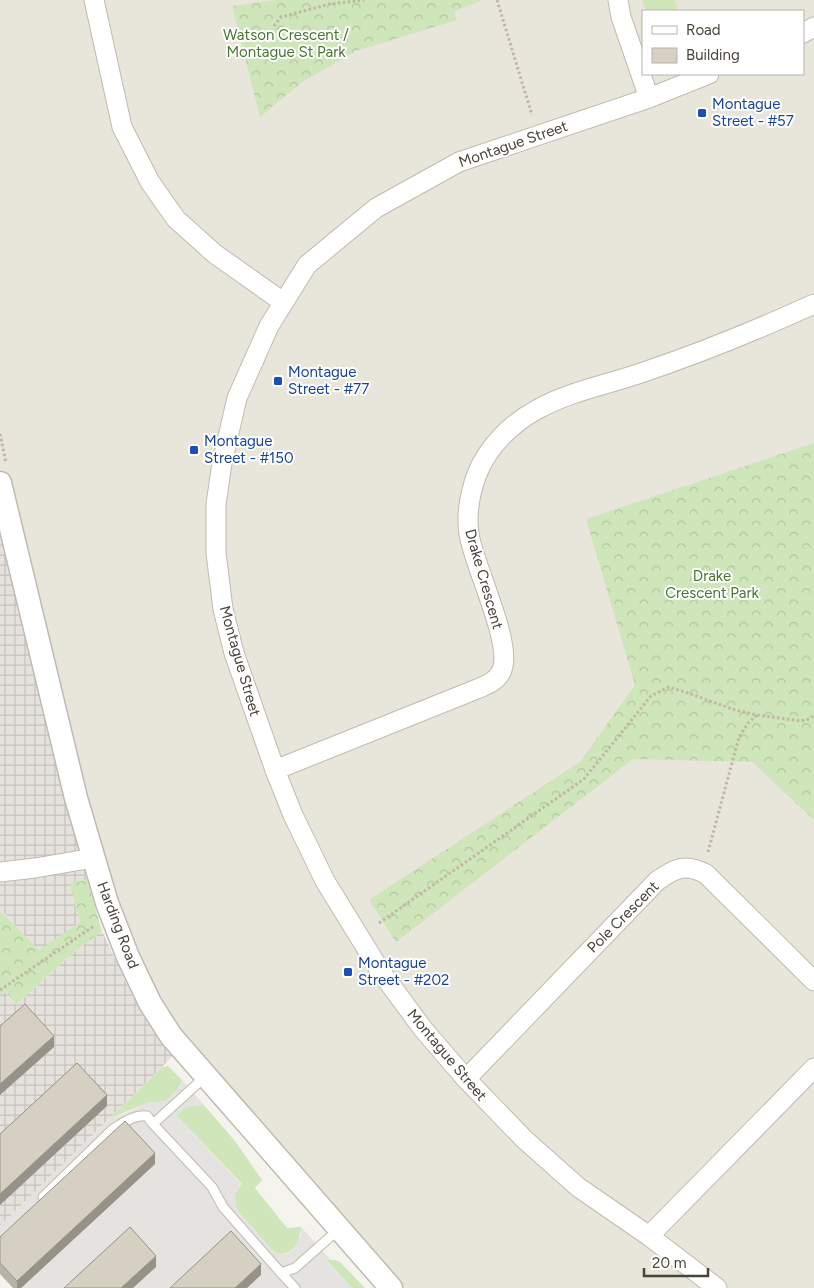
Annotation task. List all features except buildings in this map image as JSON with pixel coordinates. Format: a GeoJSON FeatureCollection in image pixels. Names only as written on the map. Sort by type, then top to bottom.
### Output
{"type":"FeatureCollection","features":[{"type":"Feature","properties":{"kind":"street"},"geometry":{"type":"LineString","coordinates":[[94,0],[122,127],[150,182],[176,220],[209,249],[283,302]]}},
{"type":"Feature","properties":{"kind":"street"},"geometry":{"type":"LineString","coordinates":[[618,0],[621,17],[649,98]]}},
{"type":"Feature","properties":{"kind":"street","name":"Montague Street"},"geometry":{"type":"LineString","coordinates":[[706,75],[649,98],[459,162],[376,208],[307,265],[283,302],[260,344],[237,398],[222,463],[216,504],[216,553],[223,609],[234,653],[275,770],[307,846],[325,881],[356,935],[381,972],[422,1029],[466,1079],[524,1139],[571,1182],[649,1236],[717,1288]]}},
{"type":"Feature","properties":{"kind":"street","name":"Drake Crescent"},"geometry":{"type":"LineString","coordinates":[[275,770],[477,689],[493,682],[502,672],[504,658],[501,639],[469,534],[468,513],[477,476],[484,458],[500,438],[517,422],[537,409],[557,400],[639,374],[770,324],[814,304]]}},
{"type":"Feature","properties":{"kind":"street","name":"Harding Road"},"geometry":{"type":"LineString","coordinates":[[4,478],[76,798],[107,903],[128,957],[150,1003],[171,1036],[391,1288]]}},
{"type":"Feature","properties":{"kind":"street"},"geometry":{"type":"LineString","coordinates":[[0,872],[93,858]]}},
{"type":"Feature","properties":{"kind":"street","name":"Pole Crescent"},"geometry":{"type":"LineString","coordinates":[[466,1079],[657,881],[670,872],[684,867],[696,869],[706,874],[814,981]]}},
{"type":"Feature","properties":{"kind":"street"},"geometry":{"type":"LineString","coordinates":[[649,1236],[814,1068]]}},
{"type":"Feature","properties":{"kind":"lane"},"geometry":{"type":"LineString","coordinates":[[153,1124],[206,1076]]}},
{"type":"Feature","properties":{"kind":"lane"},"geometry":{"type":"LineString","coordinates":[[35,1205],[113,1129],[141,1115],[147,1116],[212,1188],[223,1207],[295,1288]]}},
{"type":"Feature","properties":{"kind":"lane"},"geometry":{"type":"LineString","coordinates":[[281,1273],[295,1268],[339,1229]]}},
{"type":"Feature","properties":{"kind":"path"},"geometry":{"type":"LineString","coordinates":[[274,26],[282,18],[330,2],[364,0]]}},
{"type":"Feature","properties":{"kind":"path"},"geometry":{"type":"LineString","coordinates":[[497,0],[532,115]]}},
{"type":"Feature","properties":{"kind":"path"},"geometry":{"type":"LineString","coordinates":[[0,434],[4,478]]}},
{"type":"Feature","properties":{"kind":"path"},"geometry":{"type":"LineString","coordinates":[[379,923],[584,779],[651,696],[669,688],[735,710],[757,715],[801,721],[810,719],[814,715]]}},
{"type":"Feature","properties":{"kind":"path"},"geometry":{"type":"LineString","coordinates":[[708,852],[739,737],[749,722],[757,715]]}},
{"type":"Feature","properties":{"kind":"path"},"geometry":{"type":"LineString","coordinates":[[0,990],[86,931],[112,916]]}},
{"type":"Feature","properties":{"kind":"shaded area"},"geometry":{"type":"Polygon","coordinates":[[[0,0],[814,0],[814,1288],[401,1288],[180,1032],[158,1000],[112,889],[0,483],[0,0]]]}},
{"type":"Feature","properties":{"kind":"shaded area"},"geometry":{"type":"Polygon","coordinates":[[[0,483],[35,672],[87,880],[69,883],[80,922],[39,951],[3,912],[0,914],[0,483]]]}},
{"type":"Feature","properties":{"kind":"shaded area"},"geometry":{"type":"Polygon","coordinates":[[[102,931],[144,1017],[162,1043],[174,1055],[0,1226],[0,995],[4,991],[16,1005],[73,953],[102,931]]]}},
{"type":"Feature","properties":{"kind":"shaded area"},"geometry":{"type":"Polygon","coordinates":[[[182,1080],[204,1105],[186,1107],[176,1115],[242,1185],[235,1193],[236,1208],[240,1213],[269,1247],[279,1254],[286,1254],[293,1250],[301,1236],[301,1227],[330,1259],[325,1260],[352,1288],[247,1288],[261,1275],[182,1288],[21,1288],[0,1248],[0,1226],[109,1119],[147,1103],[165,1101],[180,1087],[182,1080]]]}},
{"type":"Feature","properties":{"kind":"green space","name":"Watson Crescent / Montague St Park"},"geometry":{"type":"Polygon","coordinates":[[[276,0],[482,0],[454,12],[457,20],[356,51],[301,83],[260,117],[232,6],[276,0]]]}},
{"type":"Feature","properties":{"kind":"green space"},"geometry":{"type":"Polygon","coordinates":[[[642,0],[674,0],[679,10],[646,10],[642,0]]]}},
{"type":"Feature","properties":{"kind":"green space","name":"Drake Crescent Park"},"geometry":{"type":"Polygon","coordinates":[[[814,443],[814,820],[752,762],[633,759],[396,942],[369,900],[580,762],[635,685],[586,519],[814,443]]]}},
{"type":"Feature","properties":{"kind":"green space"},"geometry":{"type":"Polygon","coordinates":[[[87,880],[102,931],[73,953],[16,1005],[5,991],[0,995],[0,914],[2,912],[39,950],[80,922],[69,883],[87,880]]]}},
{"type":"Feature","properties":{"kind":"green space"},"geometry":{"type":"Polygon","coordinates":[[[168,1066],[182,1080],[171,1098],[163,1102],[147,1103],[109,1119],[162,1067],[168,1066]]]}},
{"type":"Feature","properties":{"kind":"green space"},"geometry":{"type":"Polygon","coordinates":[[[204,1105],[235,1141],[262,1180],[255,1188],[287,1228],[301,1227],[298,1242],[289,1252],[278,1254],[269,1247],[236,1208],[235,1193],[242,1184],[176,1115],[186,1107],[204,1105]]]}},
{"type":"Feature","properties":{"kind":"green space"},"geometry":{"type":"Polygon","coordinates":[[[325,1259],[339,1261],[365,1288],[352,1288],[325,1259]]]}},
{"type":"Feature","properties":{"kind":"place","name":"Montague Street - #57"},"geometry":{"type":"Point","coordinates":[702,113]}},
{"type":"Feature","properties":{"kind":"place","name":"Montague Street - #77"},"geometry":{"type":"Point","coordinates":[278,381]}},
{"type":"Feature","properties":{"kind":"place","name":"Montague Street - #150"},"geometry":{"type":"Point","coordinates":[194,450]}},
{"type":"Feature","properties":{"kind":"place","name":"Montague Street - #202"},"geometry":{"type":"Point","coordinates":[348,972]}}]}
